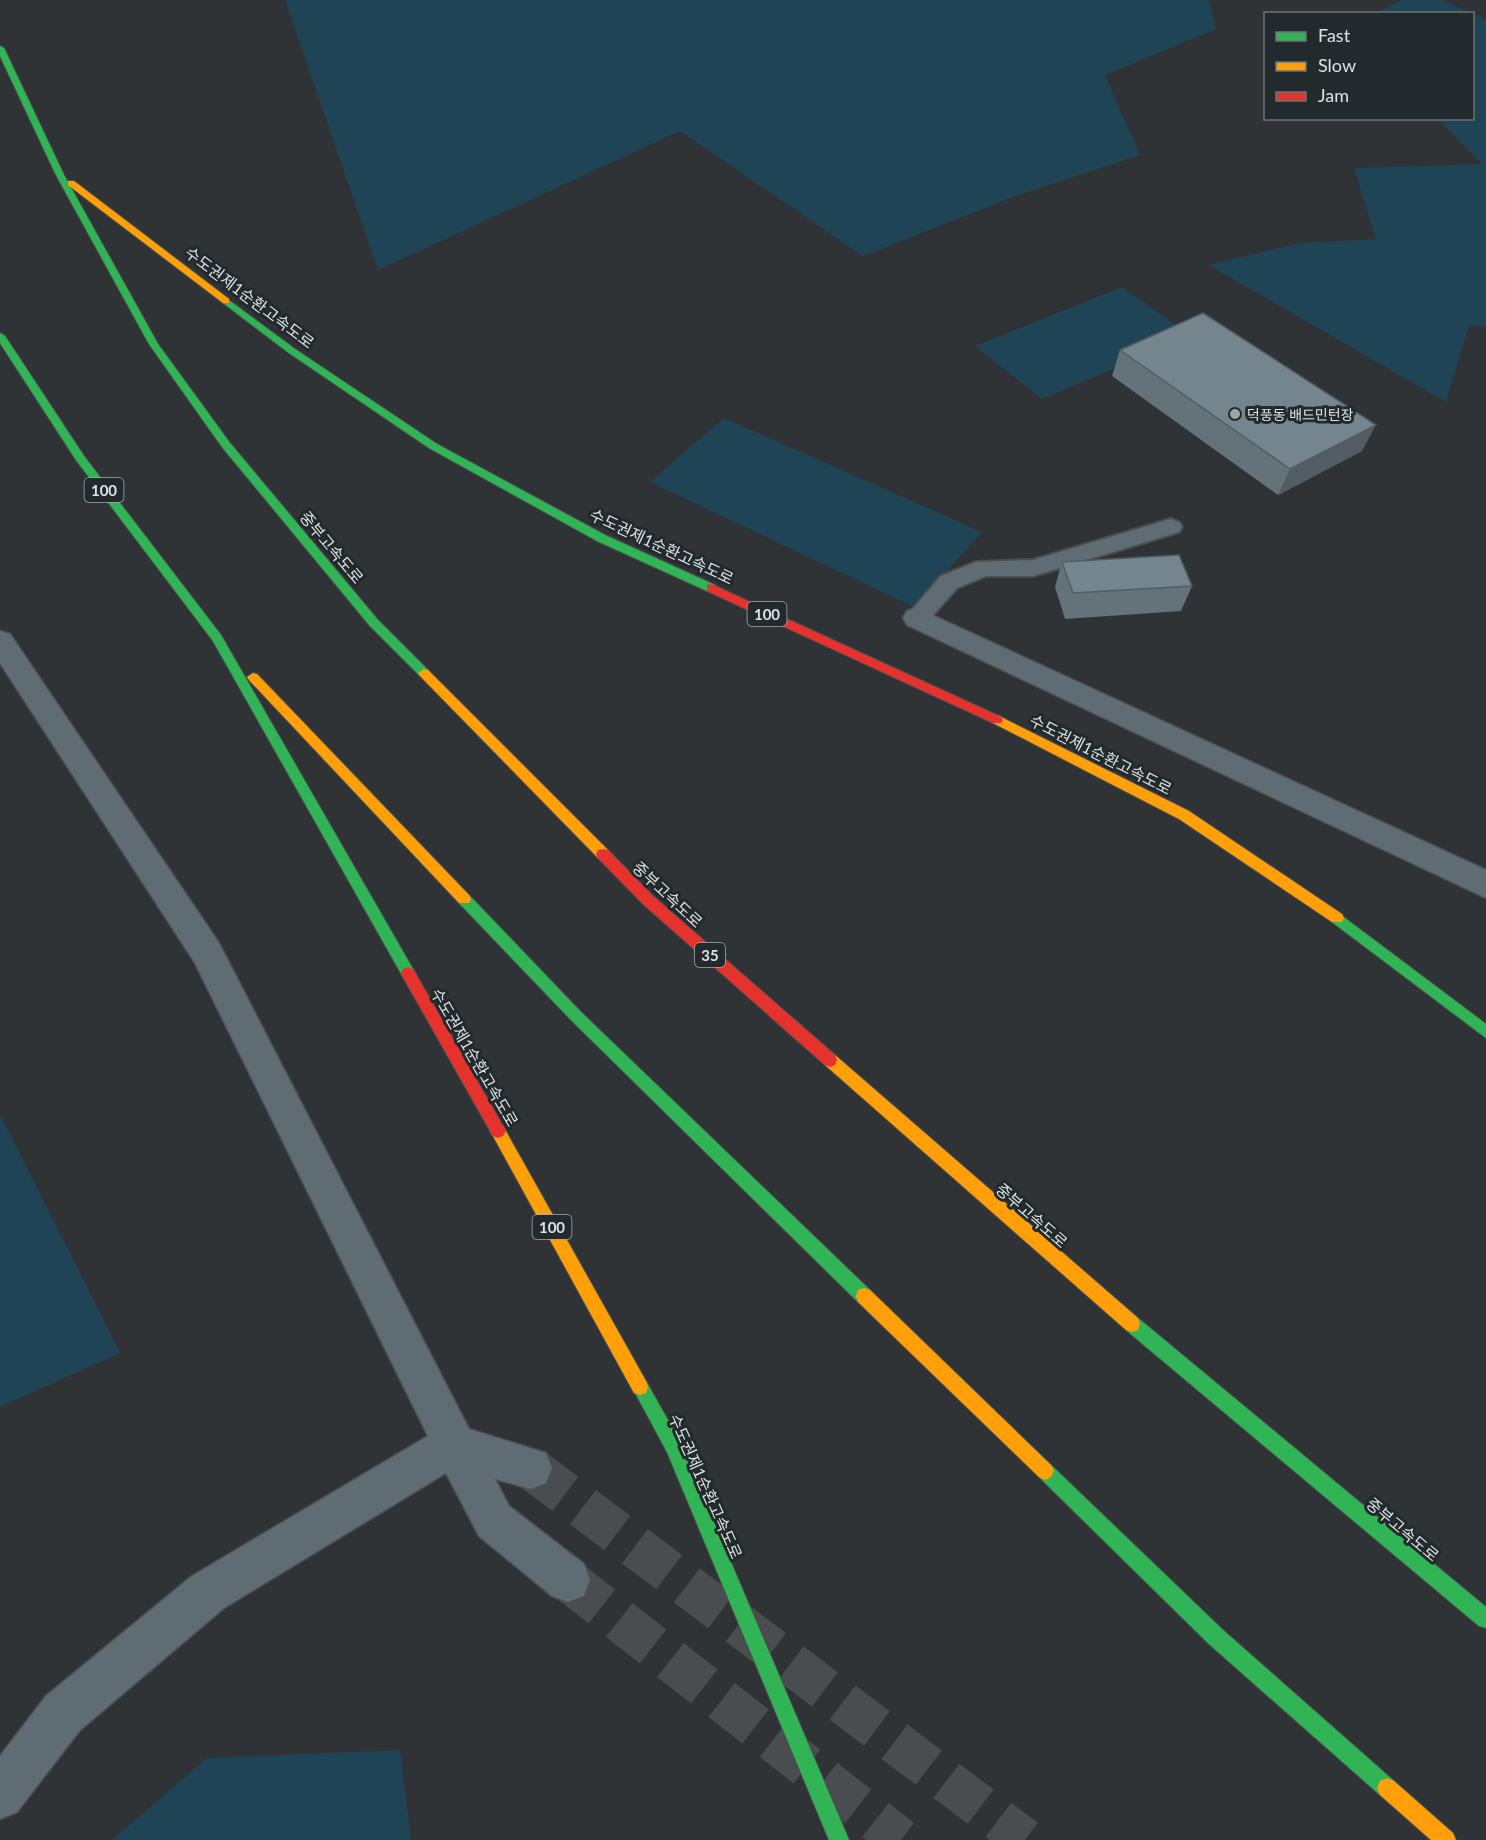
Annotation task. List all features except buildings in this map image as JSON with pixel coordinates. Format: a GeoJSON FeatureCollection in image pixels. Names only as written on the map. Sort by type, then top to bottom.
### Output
{"type":"FeatureCollection","features":[{"type":"Feature","properties":{"kind":"highway","name":"수도권제1순환고속도로"},"geometry":{"type":"LineString","coordinates":[[0,48],[60,175],[292,351],[433,446],[601,538],[962,703],[1184,815],[1344,923],[1486,1032]]}},
{"type":"Feature","properties":{"kind":"highway","name":"중부고속도로"},"geometry":{"type":"LineString","coordinates":[[60,175],[154,344],[226,445],[374,623],[581,833],[648,900],[1155,1345],[1486,1619]]}},
{"type":"Feature","properties":{"kind":"highway","name":"수도권제1순환고속도로"},"geometry":{"type":"LineString","coordinates":[[0,336],[80,458],[216,638],[515,1161],[673,1446],[839,1840]]}},
{"type":"Feature","properties":{"kind":"highway"},"geometry":{"type":"LineString","coordinates":[[216,638],[576,1016],[1216,1637],[1446,1840]]}},
{"type":"Feature","properties":{"kind":"street"},"geometry":{"type":"LineString","coordinates":[[917,618],[1486,885]]}},
{"type":"Feature","properties":{"kind":"street"},"geometry":{"type":"LineString","coordinates":[[0,641],[207,953],[453,1445],[494,1521],[568,1580]]}},
{"type":"Feature","properties":{"kind":"street"},"geometry":{"type":"LineString","coordinates":[[0,1795],[63,1713],[208,1592],[453,1445],[531,1468]]}},
{"type":"Feature","properties":{"kind":"lane"},"geometry":{"type":"LineString","coordinates":[[917,618],[949,582],[984,568],[1033,568],[1171,527]]}},
{"type":"Feature","properties":{"kind":"shaded area"},"geometry":{"type":"Polygon","coordinates":[[[285,0],[1209,0],[1216,29],[1105,75],[1140,155],[1013,197],[863,256],[680,131],[378,270],[285,0]]]}},
{"type":"Feature","properties":{"kind":"shaded area"},"geometry":{"type":"Polygon","coordinates":[[[1402,0],[1442,0],[1469,12],[1378,12],[1402,0]]]}},
{"type":"Feature","properties":{"kind":"shaded area"},"geometry":{"type":"Polygon","coordinates":[[[1474,14],[1486,20],[1486,327],[1469,326],[1446,402],[1209,265],[1300,243],[1376,239],[1354,168],[1482,164],[1439,120],[1474,120],[1474,14]]]}},
{"type":"Feature","properties":{"kind":"shaded area"},"geometry":{"type":"Polygon","coordinates":[[[1122,287],[1192,336],[1042,399],[975,346],[1122,287]]]}},
{"type":"Feature","properties":{"kind":"shaded area"},"geometry":{"type":"Polygon","coordinates":[[[724,418],[982,532],[914,607],[650,482],[724,418]]]}},
{"type":"Feature","properties":{"kind":"shaded area"},"geometry":{"type":"Polygon","coordinates":[[[0,1115],[120,1353],[0,1407],[0,1115]]]}},
{"type":"Feature","properties":{"kind":"shaded area"},"geometry":{"type":"Polygon","coordinates":[[[400,1750],[411,1840],[112,1840],[207,1758],[400,1750]]]}},
{"type":"Feature","properties":{"kind":"tunnel"},"geometry":{"type":"LineString","coordinates":[[531,1468],[1025,1840]]}},
{"type":"Feature","properties":{"kind":"tunnel"},"geometry":{"type":"LineString","coordinates":[[568,1580],[901,1840]]}},
{"type":"Feature","properties":{"kind":"traffic: fast"},"geometry":{"type":"LineString","coordinates":[[0,48],[60,175],[154,344],[226,445],[374,623],[424,673]]}},
{"type":"Feature","properties":{"kind":"traffic: fast"},"geometry":{"type":"LineString","coordinates":[[226,301],[292,351],[433,446],[601,538],[711,588]]}},
{"type":"Feature","properties":{"kind":"traffic: fast"},"geometry":{"type":"LineString","coordinates":[[0,336],[80,458],[217,638],[408,973]]}},
{"type":"Feature","properties":{"kind":"traffic: fast"},"geometry":{"type":"LineString","coordinates":[[464,899],[576,1016],[864,1296]]}},
{"type":"Feature","properties":{"kind":"traffic: fast"},"geometry":{"type":"LineString","coordinates":[[1337,918],[1486,1032]]}},
{"type":"Feature","properties":{"kind":"traffic: fast"},"geometry":{"type":"LineString","coordinates":[[1132,1324],[1486,1619]]}},
{"type":"Feature","properties":{"kind":"traffic: fast"},"geometry":{"type":"LineString","coordinates":[[640,1387],[673,1446],[839,1840]]}},
{"type":"Feature","properties":{"kind":"traffic: fast"},"geometry":{"type":"LineString","coordinates":[[1045,1471],[1216,1637],[1387,1788]]}},
{"type":"Feature","properties":{"kind":"traffic: slow"},"geometry":{"type":"LineString","coordinates":[[71,183],[226,301]]}},
{"type":"Feature","properties":{"kind":"traffic: slow"},"geometry":{"type":"LineString","coordinates":[[424,673],[603,854]]}},
{"type":"Feature","properties":{"kind":"traffic: slow"},"geometry":{"type":"LineString","coordinates":[[253,677],[464,899]]}},
{"type":"Feature","properties":{"kind":"traffic: slow"},"geometry":{"type":"LineString","coordinates":[[997,720],[1184,815],[1337,918]]}},
{"type":"Feature","properties":{"kind":"traffic: slow"},"geometry":{"type":"LineString","coordinates":[[830,1060],[1132,1324]]}},
{"type":"Feature","properties":{"kind":"traffic: slow"},"geometry":{"type":"LineString","coordinates":[[498,1131],[640,1387]]}},
{"type":"Feature","properties":{"kind":"traffic: slow"},"geometry":{"type":"LineString","coordinates":[[864,1296],[1045,1471]]}},
{"type":"Feature","properties":{"kind":"traffic: slow"},"geometry":{"type":"LineString","coordinates":[[1387,1788],[1446,1840]]}},
{"type":"Feature","properties":{"kind":"traffic: jam"},"geometry":{"type":"LineString","coordinates":[[711,588],[997,720]]}},
{"type":"Feature","properties":{"kind":"traffic: jam"},"geometry":{"type":"LineString","coordinates":[[603,854],[648,900],[830,1060]]}},
{"type":"Feature","properties":{"kind":"traffic: jam"},"geometry":{"type":"LineString","coordinates":[[408,973],[498,1131]]}},
{"type":"Feature","properties":{"kind":"place","name":"덕풍동 배드민턴장"},"geometry":{"type":"Point","coordinates":[1235,414]}}]}
